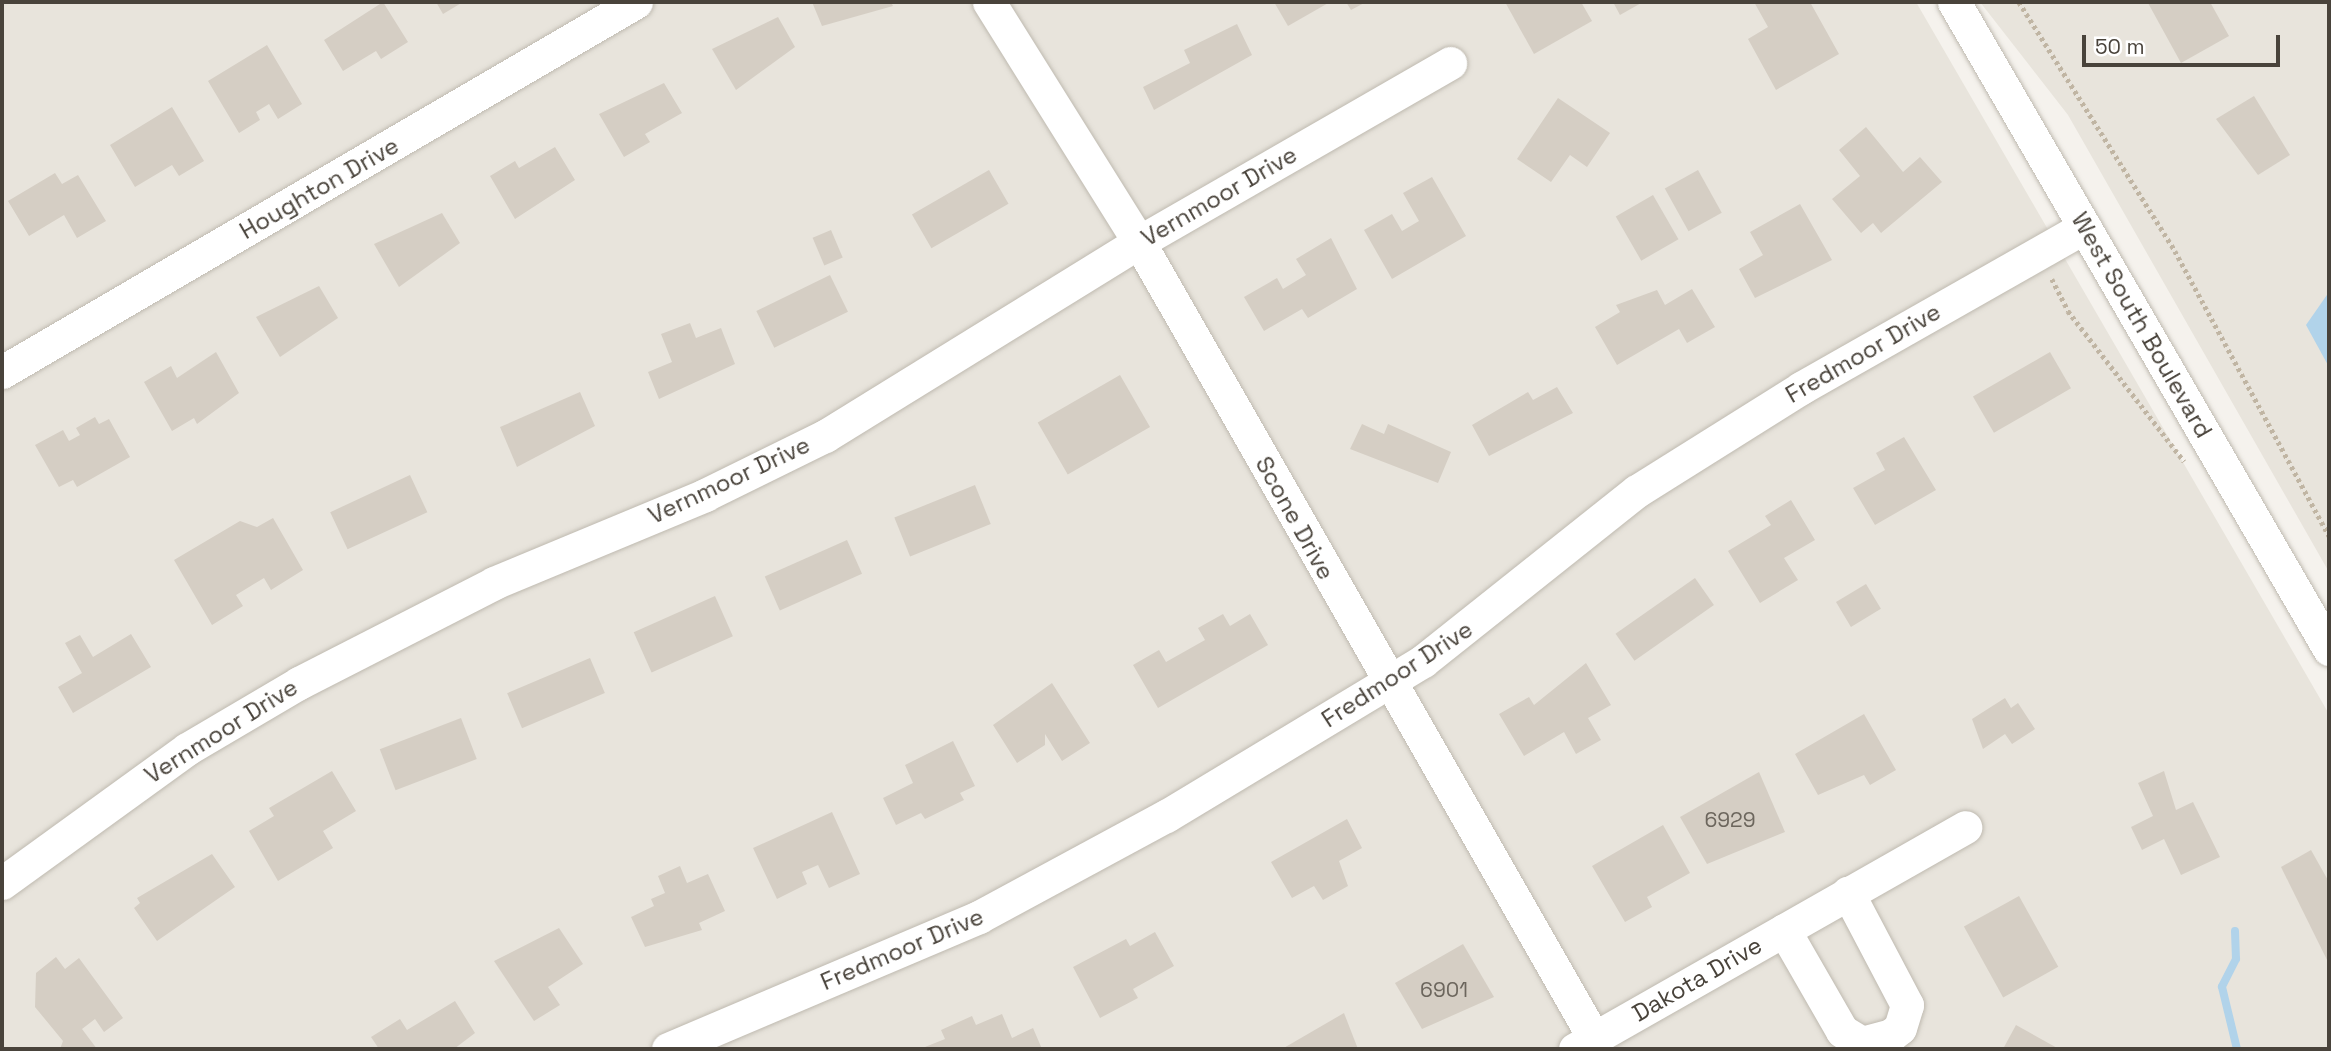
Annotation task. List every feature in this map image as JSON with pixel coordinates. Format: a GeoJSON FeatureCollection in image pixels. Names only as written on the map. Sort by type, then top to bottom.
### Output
{"type":"FeatureCollection","features":[{"type":"Feature","properties":{"kind":"street","name":"Houghton Drive"},"geometry":{"type":"LineString","coordinates":[[2,372],[636,2]]}},
{"type":"Feature","properties":{"kind":"street","name":"Scone Drive"},"geometry":{"type":"LineString","coordinates":[[989,2],[1139,242],[1387,684],[1584,1044]]}},
{"type":"Feature","properties":{"kind":"street","name":"West South Boulevard"},"geometry":{"type":"LineString","coordinates":[[1954,2],[2329,649]]}},
{"type":"Feature","properties":{"kind":"street","name":"Vernmoor Drive"},"geometry":{"type":"LineString","coordinates":[[2,883],[187,749],[299,683],[504,579],[705,495],[825,436],[1139,242],[1450,63]]}},
{"type":"Feature","properties":{"kind":"street","name":"Fredmoor Drive"},"geometry":{"type":"LineString","coordinates":[[668,1049],[1049,881],[1387,684],[1463,632],[1637,491],[1801,388],[2084,227]]}},
{"type":"Feature","properties":{"kind":"street","name":"Dakota Drive"},"geometry":{"type":"LineString","coordinates":[[1584,1044],[1965,827]]}},
{"type":"Feature","properties":{"kind":"street","name":"Dakota Drive"},"geometry":{"type":"LineString","coordinates":[[1784,930],[1842,1031],[1862,1043],[1891,1035],[1900,1028],[1907,1004],[1848,893]]}},
{"type":"Feature","properties":{"kind":"path"},"geometry":{"type":"LineString","coordinates":[[2019,2],[2175,251],[2329,536]]}},
{"type":"Feature","properties":{"kind":"path"},"geometry":{"type":"LineString","coordinates":[[2045,268],[2068,312],[2189,470]]}},
{"type":"Feature","properties":{"kind":"shaded area"},"geometry":{"type":"Polygon","coordinates":[[[2,2],[1916,2],[2329,714],[2329,1049],[2,1049],[2,2]]]}},
{"type":"Feature","properties":{"kind":"shaded area"},"geometry":{"type":"Polygon","coordinates":[[[1980,2],[2329,2],[2329,572],[2068,115],[1980,2]]]}},
{"type":"Feature","properties":{"kind":"water"},"geometry":{"type":"Polygon","coordinates":[[[2329,292],[2329,367],[2306,325],[2329,292]]]}},
{"type":"Feature","properties":{"kind":"building"},"geometry":{"type":"Polygon","coordinates":[[[383,2],[408,42],[381,59],[376,51],[343,71],[324,40],[383,2]]]}},
{"type":"Feature","properties":{"kind":"building"},"geometry":{"type":"Polygon","coordinates":[[[436,2],[463,2],[443,14],[436,2]]]}},
{"type":"Feature","properties":{"kind":"building"},"geometry":{"type":"Polygon","coordinates":[[[812,2],[891,2],[893,6],[822,26],[812,2]]]}},
{"type":"Feature","properties":{"kind":"building"},"geometry":{"type":"Polygon","coordinates":[[[1274,2],[1330,2],[1288,26],[1274,2]]]}},
{"type":"Feature","properties":{"kind":"building"},"geometry":{"type":"Polygon","coordinates":[[[1346,2],[1366,2],[1351,10],[1346,2]]]}},
{"type":"Feature","properties":{"kind":"building"},"geometry":{"type":"Polygon","coordinates":[[[1505,2],[1581,2],[1592,21],[1534,54],[1505,2]]]}},
{"type":"Feature","properties":{"kind":"building"},"geometry":{"type":"Polygon","coordinates":[[[1613,2],[1643,2],[1620,15],[1613,2]]]}},
{"type":"Feature","properties":{"kind":"building"},"geometry":{"type":"Polygon","coordinates":[[[1754,2],[1810,2],[1839,54],[1776,90],[1748,39],[1768,27],[1754,2]]]}},
{"type":"Feature","properties":{"kind":"building"},"geometry":{"type":"Polygon","coordinates":[[[2210,2],[2229,36],[2181,63],[2148,3],[2210,2]]]}},
{"type":"Feature","properties":{"kind":"building"},"geometry":{"type":"Polygon","coordinates":[[[778,17],[795,47],[736,90],[712,49],[778,17]]]}},
{"type":"Feature","properties":{"kind":"building"},"geometry":{"type":"Polygon","coordinates":[[[1237,24],[1252,55],[1154,110],[1143,87],[1190,63],[1184,50],[1237,24]]]}},
{"type":"Feature","properties":{"kind":"building"},"geometry":{"type":"Polygon","coordinates":[[[267,45],[302,104],[278,119],[269,104],[256,112],[260,120],[239,133],[208,81],[267,45]]]}},
{"type":"Feature","properties":{"kind":"building"},"geometry":{"type":"Polygon","coordinates":[[[664,83],[682,113],[645,134],[650,142],[624,157],[599,114],[664,83]]]}},
{"type":"Feature","properties":{"kind":"building"},"geometry":{"type":"Polygon","coordinates":[[[2254,96],[2290,155],[2258,175],[2216,119],[2254,96]]]}},
{"type":"Feature","properties":{"kind":"building"},"geometry":{"type":"Polygon","coordinates":[[[1558,98],[1610,133],[1587,167],[1570,155],[1551,182],[1517,159],[1558,98]]]}},
{"type":"Feature","properties":{"kind":"building"},"geometry":{"type":"Polygon","coordinates":[[[172,107],[204,161],[179,176],[172,165],[135,187],[110,145],[172,107]]]}},
{"type":"Feature","properties":{"kind":"building"},"geometry":{"type":"Polygon","coordinates":[[[1866,127],[1903,172],[1920,157],[1942,182],[1881,233],[1873,223],[1861,233],[1832,199],[1860,176],[1839,150],[1866,127]]]}},
{"type":"Feature","properties":{"kind":"building"},"geometry":{"type":"Polygon","coordinates":[[[555,147],[575,180],[515,219],[490,176],[515,161],[519,168],[555,147]]]}},
{"type":"Feature","properties":{"kind":"building"},"geometry":{"type":"Polygon","coordinates":[[[989,170],[1008,204],[931,248],[912,214],[989,170]]]}},
{"type":"Feature","properties":{"kind":"building"},"geometry":{"type":"Polygon","coordinates":[[[1698,170],[1722,213],[1689,231],[1665,188],[1698,170]]]}},
{"type":"Feature","properties":{"kind":"building"},"geometry":{"type":"Polygon","coordinates":[[[55,173],[62,184],[78,175],[106,221],[77,238],[64,215],[29,236],[8,201],[55,173]]]}},
{"type":"Feature","properties":{"kind":"building"},"geometry":{"type":"Polygon","coordinates":[[[1432,177],[1466,236],[1392,279],[1364,230],[1392,214],[1402,231],[1419,221],[1403,193],[1432,177]]]}},
{"type":"Feature","properties":{"kind":"building"},"geometry":{"type":"Polygon","coordinates":[[[1653,195],[1678,239],[1641,261],[1616,216],[1653,195]]]}},
{"type":"Feature","properties":{"kind":"building"},"geometry":{"type":"Polygon","coordinates":[[[1800,204],[1832,260],[1755,298],[1739,269],[1763,255],[1750,232],[1800,204]]]}},
{"type":"Feature","properties":{"kind":"building"},"geometry":{"type":"Polygon","coordinates":[[[442,213],[460,243],[399,287],[374,244],[442,213]]]}},
{"type":"Feature","properties":{"kind":"building"},"geometry":{"type":"Polygon","coordinates":[[[831,230],[843,258],[824,265],[813,238],[831,230]]]}},
{"type":"Feature","properties":{"kind":"building"},"geometry":{"type":"Polygon","coordinates":[[[1331,238],[1357,289],[1308,318],[1302,309],[1264,331],[1244,297],[1277,278],[1283,289],[1306,275],[1296,259],[1331,238]]]}},
{"type":"Feature","properties":{"kind":"building"},"geometry":{"type":"Polygon","coordinates":[[[830,275],[848,312],[774,348],[756,311],[830,275]]]}},
{"type":"Feature","properties":{"kind":"building"},"geometry":{"type":"Polygon","coordinates":[[[319,286],[338,318],[280,357],[256,317],[319,286]]]}},
{"type":"Feature","properties":{"kind":"building"},"geometry":{"type":"Polygon","coordinates":[[[1692,289],[1715,327],[1687,343],[1679,329],[1617,365],[1595,327],[1620,312],[1616,305],[1657,290],[1665,305],[1692,289]]]}},
{"type":"Feature","properties":{"kind":"building"},"geometry":{"type":"Polygon","coordinates":[[[690,323],[696,338],[721,328],[735,364],[659,399],[648,372],[672,362],[661,334],[690,323]]]}},
{"type":"Feature","properties":{"kind":"building"},"geometry":{"type":"Polygon","coordinates":[[[216,352],[239,393],[197,424],[194,418],[172,431],[144,382],[171,366],[177,378],[216,352]]]}},
{"type":"Feature","properties":{"kind":"building"},"geometry":{"type":"Polygon","coordinates":[[[2050,352],[2071,388],[1994,433],[1973,396],[2050,352]]]}},
{"type":"Feature","properties":{"kind":"building"},"geometry":{"type":"Polygon","coordinates":[[[1120,375],[1150,427],[1068,474],[1038,422],[1120,375]]]}},
{"type":"Feature","properties":{"kind":"building"},"geometry":{"type":"Polygon","coordinates":[[[1557,387],[1573,413],[1489,456],[1472,425],[1528,392],[1533,400],[1557,387]]]}},
{"type":"Feature","properties":{"kind":"building"},"geometry":{"type":"Polygon","coordinates":[[[580,392],[595,426],[517,467],[500,427],[580,392]]]}},
{"type":"Feature","properties":{"kind":"building"},"geometry":{"type":"Polygon","coordinates":[[[95,417],[99,424],[109,419],[130,457],[77,487],[73,480],[59,487],[35,445],[63,430],[69,441],[80,435],[76,428],[95,417]]]}},
{"type":"Feature","properties":{"kind":"building"},"geometry":{"type":"Polygon","coordinates":[[[1362,424],[1384,434],[1388,424],[1451,452],[1438,483],[1350,449],[1362,424]]]}},
{"type":"Feature","properties":{"kind":"building"},"geometry":{"type":"Polygon","coordinates":[[[1904,437],[1936,490],[1875,525],[1853,488],[1885,470],[1876,453],[1904,437]]]}},
{"type":"Feature","properties":{"kind":"building"},"geometry":{"type":"Polygon","coordinates":[[[410,475],[427,512],[348,549],[330,512],[410,475]]]}},
{"type":"Feature","properties":{"kind":"building"},"geometry":{"type":"Polygon","coordinates":[[[975,485],[991,524],[910,557],[894,518],[975,485]]]}},
{"type":"Feature","properties":{"kind":"building"},"geometry":{"type":"Polygon","coordinates":[[[1791,500],[1815,540],[1784,558],[1798,580],[1760,603],[1728,551],[1771,525],[1765,516],[1791,500]]]}},
{"type":"Feature","properties":{"kind":"building"},"geometry":{"type":"Polygon","coordinates":[[[273,518],[303,570],[271,590],[264,578],[236,595],[243,606],[212,625],[174,560],[240,521],[257,527],[273,518]]]}},
{"type":"Feature","properties":{"kind":"building"},"geometry":{"type":"Polygon","coordinates":[[[847,540],[862,574],[780,610],[765,577],[847,540]]]}},
{"type":"Feature","properties":{"kind":"building"},"geometry":{"type":"Polygon","coordinates":[[[1695,578],[1714,605],[1634,661],[1616,634],[1695,578]]]}},
{"type":"Feature","properties":{"kind":"building"},"geometry":{"type":"Polygon","coordinates":[[[1866,584],[1881,609],[1851,627],[1836,602],[1866,584]]]}},
{"type":"Feature","properties":{"kind":"building"},"geometry":{"type":"Polygon","coordinates":[[[715,596],[733,636],[652,672],[634,632],[715,596]]]}},
{"type":"Feature","properties":{"kind":"building"},"geometry":{"type":"Polygon","coordinates":[[[1223,614],[1230,626],[1250,614],[1268,645],[1158,708],[1133,665],[1159,650],[1166,662],[1205,640],[1198,628],[1223,614]]]}},
{"type":"Feature","properties":{"kind":"building"},"geometry":{"type":"Polygon","coordinates":[[[131,634],[151,667],[73,713],[58,687],[82,673],[65,643],[80,635],[93,657],[131,634]]]}},
{"type":"Feature","properties":{"kind":"building"},"geometry":{"type":"Polygon","coordinates":[[[590,658],[605,693],[522,728],[507,693],[590,658]]]}},
{"type":"Feature","properties":{"kind":"building"},"geometry":{"type":"Polygon","coordinates":[[[1586,663],[1611,705],[1588,718],[1601,740],[1576,754],[1564,732],[1524,756],[1499,714],[1529,697],[1534,705],[1586,663]]]}},
{"type":"Feature","properties":{"kind":"building"},"geometry":{"type":"Polygon","coordinates":[[[1052,683],[1090,743],[1062,761],[1045,734],[1045,745],[1017,763],[993,725],[1052,683]]]}},
{"type":"Feature","properties":{"kind":"building"},"geometry":{"type":"Polygon","coordinates":[[[2005,698],[2011,708],[2018,703],[2035,729],[2012,744],[2005,734],[1983,749],[1972,719],[2005,698]]]}},
{"type":"Feature","properties":{"kind":"building"},"geometry":{"type":"Polygon","coordinates":[[[1864,714],[1896,770],[1870,785],[1864,775],[1818,795],[1795,754],[1864,714]]]}},
{"type":"Feature","properties":{"kind":"building"},"geometry":{"type":"Polygon","coordinates":[[[461,718],[477,759],[396,790],[380,749],[461,718]]]}},
{"type":"Feature","properties":{"kind":"building"},"geometry":{"type":"Polygon","coordinates":[[[953,741],[975,786],[960,793],[964,800],[925,819],[921,813],[896,825],[883,798],[913,783],[905,765],[953,741]]]}},
{"type":"Feature","properties":{"kind":"building"},"geometry":{"type":"Polygon","coordinates":[[[332,771],[356,811],[323,831],[333,848],[278,881],[249,831],[274,816],[269,808],[332,771]]]}},
{"type":"Feature","properties":{"kind":"building"},"geometry":{"type":"Polygon","coordinates":[[[2164,771],[2176,810],[2193,802],[2220,857],[2181,875],[2164,839],[2142,850],[2131,827],[2153,816],[2138,783],[2164,771]]]}},
{"type":"Feature","properties":{"kind":"building"},"geometry":{"type":"Polygon","coordinates":[[[1759,772],[1785,832],[1707,864],[1680,817],[1759,772]]]}},
{"type":"Feature","properties":{"kind":"building"},"geometry":{"type":"Polygon","coordinates":[[[832,812],[860,874],[829,888],[818,865],[802,872],[807,884],[777,899],[753,848],[832,812]]]}},
{"type":"Feature","properties":{"kind":"building"},"geometry":{"type":"Polygon","coordinates":[[[1347,819],[1362,848],[1339,861],[1348,886],[1323,900],[1314,886],[1292,898],[1271,862],[1347,819]]]}},
{"type":"Feature","properties":{"kind":"building"},"geometry":{"type":"Polygon","coordinates":[[[1663,825],[1690,873],[1647,897],[1652,907],[1625,922],[1592,866],[1663,825]]]}},
{"type":"Feature","properties":{"kind":"building"},"geometry":{"type":"Polygon","coordinates":[[[2311,850],[2329,882],[2329,964],[2281,867],[2311,850]]]}},
{"type":"Feature","properties":{"kind":"building"},"geometry":{"type":"Polygon","coordinates":[[[212,854],[235,887],[157,941],[134,908],[140,903],[137,898],[212,854]]]}},
{"type":"Feature","properties":{"kind":"building"},"geometry":{"type":"Polygon","coordinates":[[[680,866],[687,883],[708,874],[725,911],[699,923],[702,930],[645,947],[631,917],[654,906],[651,899],[665,893],[658,876],[680,866]]]}},
{"type":"Feature","properties":{"kind":"building"},"geometry":{"type":"Polygon","coordinates":[[[2019,896],[2058,967],[2003,997],[1964,927],[2019,896]]]}},
{"type":"Feature","properties":{"kind":"building"},"geometry":{"type":"Polygon","coordinates":[[[559,928],[583,964],[548,987],[560,1005],[534,1021],[494,961],[559,928]]]}},
{"type":"Feature","properties":{"kind":"building"},"geometry":{"type":"Polygon","coordinates":[[[1155,932],[1174,966],[1133,989],[1138,998],[1100,1018],[1073,967],[1126,939],[1130,946],[1155,932]]]}},
{"type":"Feature","properties":{"kind":"building"},"geometry":{"type":"Polygon","coordinates":[[[1463,944],[1494,997],[1422,1029],[1395,983],[1463,944]]]}},
{"type":"Feature","properties":{"kind":"building"},"geometry":{"type":"Polygon","coordinates":[[[56,957],[65,969],[79,958],[123,1018],[104,1032],[95,1019],[82,1029],[97,1049],[60,1049],[63,1041],[35,1007],[36,973],[56,957]]]}},
{"type":"Feature","properties":{"kind":"building"},"geometry":{"type":"Polygon","coordinates":[[[455,1001],[475,1033],[454,1049],[379,1049],[371,1037],[400,1019],[407,1030],[455,1001]]]}},
{"type":"Feature","properties":{"kind":"building"},"geometry":{"type":"Polygon","coordinates":[[[1344,1013],[1358,1049],[1282,1049],[1344,1013]]]}},
{"type":"Feature","properties":{"kind":"building"},"geometry":{"type":"Polygon","coordinates":[[[1002,1014],[1012,1038],[1033,1028],[1042,1049],[920,1049],[945,1039],[941,1030],[972,1016],[976,1025],[1002,1014]]]}},
{"type":"Feature","properties":{"kind":"building"},"geometry":{"type":"Polygon","coordinates":[[[2016,1025],[2059,1049],[2003,1049],[2016,1025]]]}},
{"type":"Feature","properties":{"kind":"waterway"},"geometry":{"type":"LineString","coordinates":[[2235,931],[2236,959],[2222,987],[2237,1049]]}}]}
